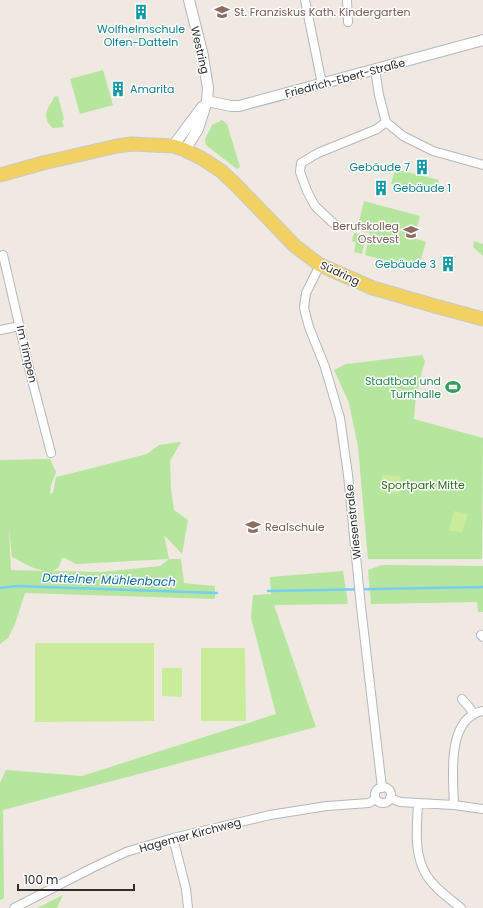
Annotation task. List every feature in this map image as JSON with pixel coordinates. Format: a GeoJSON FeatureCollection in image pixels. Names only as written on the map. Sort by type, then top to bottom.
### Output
{"type":"FeatureCollection","features":[{"type":"Feature","properties":{"kind":"main road"},"geometry":{"type":"LineString","coordinates":[[0,175],[43,163],[117,146],[132,144],[179,148]]}},
{"type":"Feature","properties":{"kind":"main road","name":"Südring"},"geometry":{"type":"LineString","coordinates":[[179,148],[203,159],[221,171],[295,246],[320,265],[373,288],[483,319]]}},
{"type":"Feature","properties":{"kind":"street","name":"Westring"},"geometry":{"type":"LineString","coordinates":[[179,148],[198,128],[206,101],[208,88],[189,0]]}},
{"type":"Feature","properties":{"kind":"street"},"geometry":{"type":"LineString","coordinates":[[305,0],[322,84]]}},
{"type":"Feature","properties":{"kind":"street"},"geometry":{"type":"LineString","coordinates":[[347,0],[348,22]]}},
{"type":"Feature","properties":{"kind":"street","name":"Friedrich-Ebert-Straße"},"geometry":{"type":"LineString","coordinates":[[206,101],[231,106],[240,106],[483,40]]}},
{"type":"Feature","properties":{"kind":"street"},"geometry":{"type":"LineString","coordinates":[[375,70],[379,95],[386,122],[403,136],[433,151],[483,165]]}},
{"type":"Feature","properties":{"kind":"street"},"geometry":{"type":"LineString","coordinates":[[333,223],[315,206],[307,191],[300,172],[301,163],[318,153],[377,129],[386,122]]}},
{"type":"Feature","properties":{"kind":"street","name":"Im Timpen"},"geometry":{"type":"LineString","coordinates":[[3,254],[30,372],[51,453]]}},
{"type":"Feature","properties":{"kind":"street","name":"Wiesenstraße"},"geometry":{"type":"LineString","coordinates":[[320,265],[306,293],[304,308],[340,418],[348,475],[361,607],[382,788]]}},
{"type":"Feature","properties":{"kind":"street"},"geometry":{"type":"LineString","coordinates":[[0,330],[20,326]]}},
{"type":"Feature","properties":{"kind":"street"},"geometry":{"type":"LineString","coordinates":[[462,699],[473,713]]}},
{"type":"Feature","properties":{"kind":"street"},"geometry":{"type":"LineString","coordinates":[[454,805],[454,750],[458,737],[467,718],[473,713],[483,711]]}},
{"type":"Feature","properties":{"kind":"street"},"geometry":{"type":"LineString","coordinates":[[376,799],[376,792],[378,789],[382,788],[386,788],[389,791],[390,798]]}},
{"type":"Feature","properties":{"kind":"street","name":"Hagemer Kirchweg"},"geometry":{"type":"LineString","coordinates":[[14,908],[126,852],[173,838],[270,815],[327,806],[369,803],[376,799],[381,803],[384,803],[390,798],[400,802],[454,805],[483,809]]}},
{"type":"Feature","properties":{"kind":"street"},"geometry":{"type":"LineString","coordinates":[[418,803],[416,839],[419,861],[427,876],[439,889],[461,908]]}},
{"type":"Feature","properties":{"kind":"street"},"geometry":{"type":"LineString","coordinates":[[173,838],[186,889],[188,908]]}},
{"type":"Feature","properties":{"kind":"green space"},"geometry":{"type":"Polygon","coordinates":[[[103,70],[113,105],[80,114],[70,79],[103,70]]]}},
{"type":"Feature","properties":{"kind":"green space"},"geometry":{"type":"Polygon","coordinates":[[[58,96],[64,119],[62,121],[64,127],[53,128],[48,122],[46,114],[54,97],[58,96]]]}},
{"type":"Feature","properties":{"kind":"green space"},"geometry":{"type":"Polygon","coordinates":[[[222,120],[227,124],[240,167],[237,169],[206,145],[205,139],[212,125],[222,120]]]}},
{"type":"Feature","properties":{"kind":"green space"},"geometry":{"type":"Polygon","coordinates":[[[395,169],[439,180],[436,191],[418,186],[418,188],[406,185],[405,188],[391,184],[395,169]]]}},
{"type":"Feature","properties":{"kind":"green space"},"geometry":{"type":"Polygon","coordinates":[[[364,201],[420,216],[414,238],[426,242],[418,269],[365,255],[370,233],[357,230],[364,201]]]}},
{"type":"Feature","properties":{"kind":"green space"},"geometry":{"type":"Polygon","coordinates":[[[354,233],[366,236],[362,254],[354,252],[356,243],[352,241],[354,233]]]}},
{"type":"Feature","properties":{"kind":"green space"},"geometry":{"type":"Polygon","coordinates":[[[474,241],[483,244],[483,256],[473,247],[474,241]]]}},
{"type":"Feature","properties":{"kind":"green space","name":"Sportpark Mitte"},"geometry":{"type":"Polygon","coordinates":[[[422,355],[425,361],[416,395],[414,419],[483,438],[482,559],[368,559],[358,447],[349,403],[334,370],[346,364],[422,355]]]}},
{"type":"Feature","properties":{"kind":"green space"},"geometry":{"type":"Polygon","coordinates":[[[181,442],[170,461],[171,489],[174,510],[188,520],[182,554],[164,535],[169,559],[181,559],[184,583],[215,586],[215,599],[25,593],[15,624],[8,638],[0,644],[0,460],[50,459],[56,472],[51,485],[50,494],[53,493],[56,477],[147,454],[159,445],[181,442]],[[9,528],[11,570],[44,571],[31,567],[12,557],[9,528]],[[62,558],[59,567],[53,571],[101,572],[160,566],[169,559],[76,564],[62,558]]]}},
{"type":"Feature","properties":{"kind":"green space"},"geometry":{"type":"Polygon","coordinates":[[[382,475],[401,476],[399,493],[380,491],[382,475]]]}},
{"type":"Feature","properties":{"kind":"green space"},"geometry":{"type":"Polygon","coordinates":[[[454,511],[468,514],[462,533],[449,530],[454,511]]]}},
{"type":"Feature","properties":{"kind":"green space"},"geometry":{"type":"Polygon","coordinates":[[[382,565],[483,566],[483,612],[478,612],[477,602],[371,604],[368,570],[382,565]]]}},
{"type":"Feature","properties":{"kind":"green space"},"geometry":{"type":"Polygon","coordinates":[[[343,571],[348,604],[274,605],[316,727],[3,810],[4,898],[0,900],[0,783],[6,770],[82,776],[276,714],[251,618],[253,595],[271,594],[270,577],[343,571]]]}},
{"type":"Feature","properties":{"kind":"green space"},"geometry":{"type":"Polygon","coordinates":[[[35,643],[154,643],[154,721],[35,722],[35,643]]]}},
{"type":"Feature","properties":{"kind":"green space"},"geometry":{"type":"Polygon","coordinates":[[[201,648],[245,648],[246,721],[201,721],[201,648]]]}},
{"type":"Feature","properties":{"kind":"green space"},"geometry":{"type":"Polygon","coordinates":[[[162,668],[182,668],[182,697],[162,696],[162,668]]]}},
{"type":"Feature","properties":{"kind":"green space"},"geometry":{"type":"Polygon","coordinates":[[[63,895],[57,908],[37,908],[63,895]]]}},
{"type":"Feature","properties":{"kind":"waterway","name":"Dattelner Mühlenbach"},"geometry":{"type":"LineString","coordinates":[[0,588],[16,586],[217,593]]}},
{"type":"Feature","properties":{"kind":"waterway","name":"Dattelner Mühlenbach"},"geometry":{"type":"LineString","coordinates":[[268,591],[483,587]]}},
{"type":"Feature","properties":{"kind":"place","name":"Wolfhelmschule Olfen-Datteln"},"geometry":{"type":"Point","coordinates":[141,12]}},
{"type":"Feature","properties":{"kind":"place","name":"St. Franziskus Kath. Kindergarten"},"geometry":{"type":"Point","coordinates":[222,12]}},
{"type":"Feature","properties":{"kind":"place","name":"Amarita"},"geometry":{"type":"Point","coordinates":[118,89]}},
{"type":"Feature","properties":{"kind":"place","name":"Gebäude 7"},"geometry":{"type":"Point","coordinates":[422,167]}},
{"type":"Feature","properties":{"kind":"place","name":"Gebäude 1"},"geometry":{"type":"Point","coordinates":[381,188]}},
{"type":"Feature","properties":{"kind":"place","name":"Berufskolleg Ostvest"},"geometry":{"type":"Point","coordinates":[411,232]}},
{"type":"Feature","properties":{"kind":"place","name":"Gebäude 3"},"geometry":{"type":"Point","coordinates":[448,264]}},
{"type":"Feature","properties":{"kind":"place","name":"Stadtbad und Turnhalle"},"geometry":{"type":"Point","coordinates":[453,387]}},
{"type":"Feature","properties":{"kind":"place","name":"Realschule"},"geometry":{"type":"Point","coordinates":[253,527]}}]}
